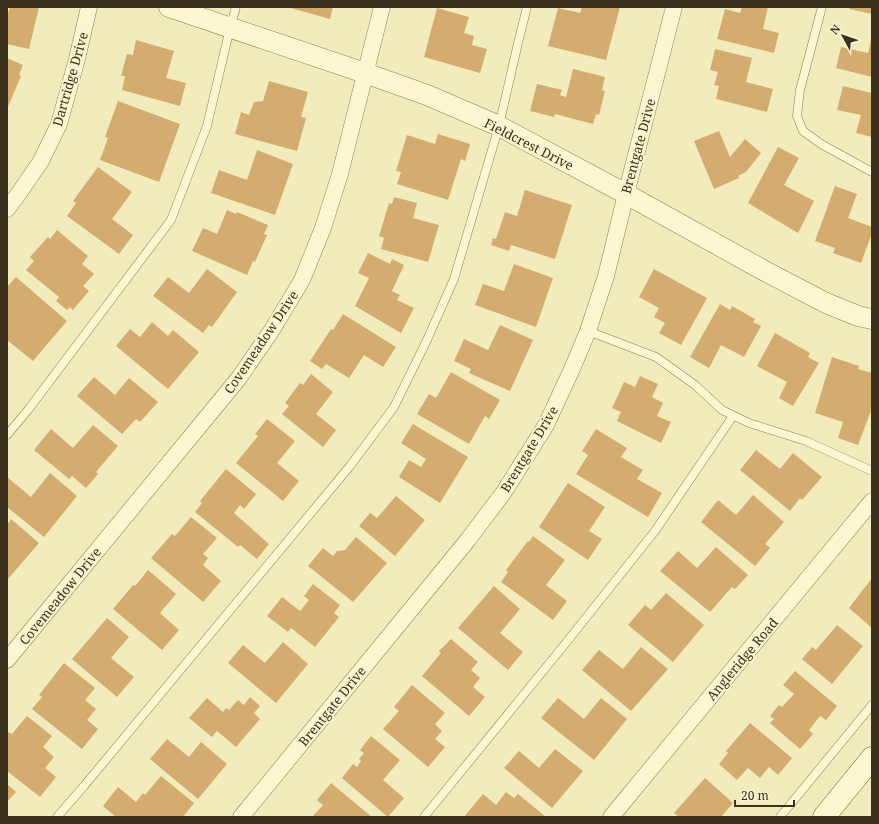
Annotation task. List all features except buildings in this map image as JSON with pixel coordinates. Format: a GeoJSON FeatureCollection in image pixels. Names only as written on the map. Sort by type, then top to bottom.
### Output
{"type":"FeatureCollection","features":[{"type":"Feature","properties":{"kind":"main road"},"geometry":{"type":"LineString","coordinates":[[824,817],[872,758]]}},
{"type":"Feature","properties":{"kind":"street","name":"Dartridge Drive"},"geometry":{"type":"LineString","coordinates":[[7,209],[41,161],[59,124],[77,59],[89,7]]}},
{"type":"Feature","properties":{"kind":"street","name":"Fieldcrest Drive"},"geometry":{"type":"LineString","coordinates":[[169,7],[427,95],[499,126],[826,303],[858,316],[872,319]]}},
{"type":"Feature","properties":{"kind":"street","name":"Covemeadow Drive"},"geometry":{"type":"LineString","coordinates":[[7,660],[239,378],[272,330],[302,280],[323,228],[340,174],[382,7]]}},
{"type":"Feature","properties":{"kind":"street","name":"Brentgate Drive"},"geometry":{"type":"LineString","coordinates":[[241,817],[462,547],[504,492],[546,425],[588,331],[606,276],[674,7]]}},
{"type":"Feature","properties":{"kind":"street","name":"Angleridge Road"},"geometry":{"type":"LineString","coordinates":[[611,817],[872,501]]}},
{"type":"Feature","properties":{"kind":"lane"},"geometry":{"type":"LineString","coordinates":[[7,435],[171,220],[207,126],[236,7]]}},
{"type":"Feature","properties":{"kind":"lane"},"geometry":{"type":"LineString","coordinates":[[57,817],[350,466],[394,407],[427,340],[454,279],[499,126],[527,7]]}},
{"type":"Feature","properties":{"kind":"lane"},"geometry":{"type":"LineString","coordinates":[[822,7],[800,90],[796,116],[803,131],[821,144],[872,172]]}},
{"type":"Feature","properties":{"kind":"lane"},"geometry":{"type":"LineString","coordinates":[[588,331],[656,357],[695,385],[722,410],[733,416],[749,423],[806,441],[872,471]]}},
{"type":"Feature","properties":{"kind":"lane"},"geometry":{"type":"LineString","coordinates":[[424,817],[565,644],[654,531],[733,416]]}},
{"type":"Feature","properties":{"kind":"lane"},"geometry":{"type":"LineString","coordinates":[[780,817],[872,705]]}}]}
